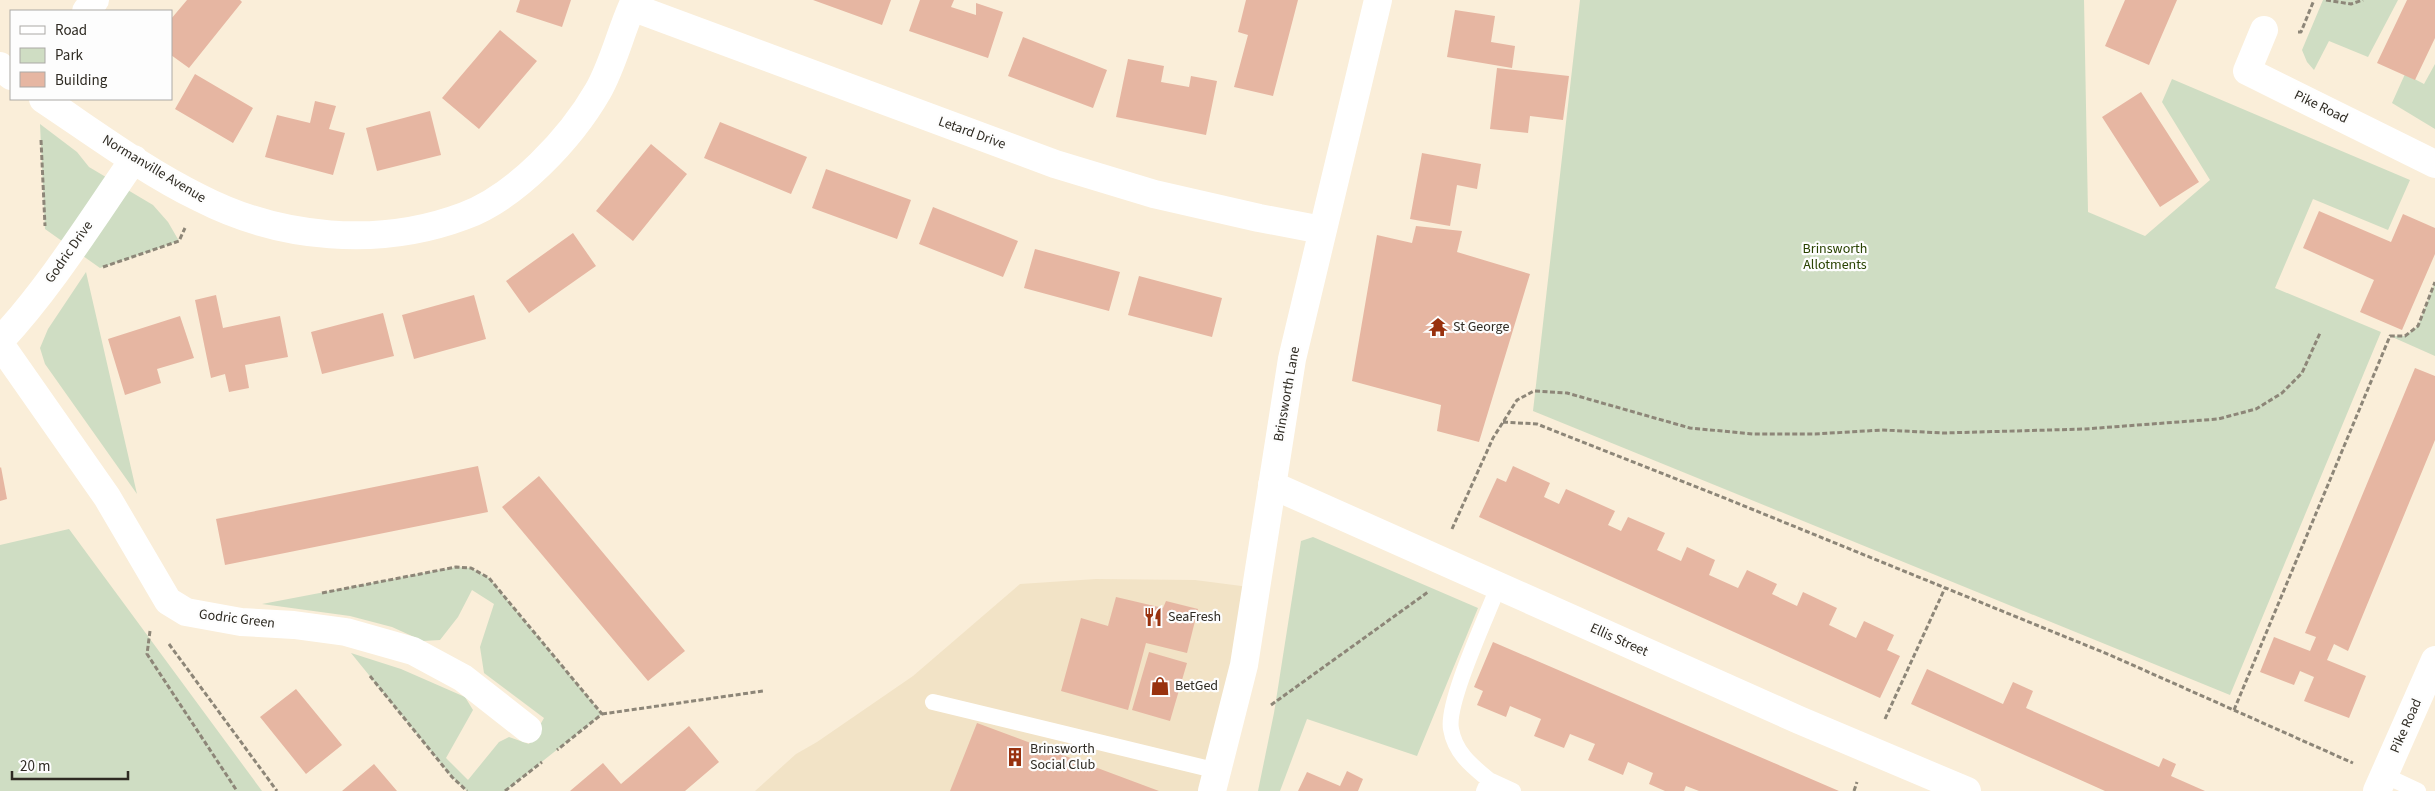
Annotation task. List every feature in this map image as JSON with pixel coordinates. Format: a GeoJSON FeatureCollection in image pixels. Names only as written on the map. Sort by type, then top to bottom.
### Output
{"type":"FeatureCollection","features":[{"type":"Feature","properties":{"kind":"street"},"geometry":{"type":"LineString","coordinates":[[87,10],[95,0]]}},
{"type":"Feature","properties":{"kind":"street","name":"Brinsworth Lane"},"geometry":{"type":"LineString","coordinates":[[1215,781],[1228,736],[1244,665],[1292,359],[1378,0]]}},
{"type":"Feature","properties":{"kind":"street","name":"Letard Drive"},"geometry":{"type":"LineString","coordinates":[[633,3],[1055,164],[1154,194],[1322,230]]}},
{"type":"Feature","properties":{"kind":"street","name":"Normanville Avenue"},"geometry":{"type":"LineString","coordinates":[[45,100],[134,159],[199,198],[250,219],[294,230],[334,235],[380,235],[418,229],[465,216],[504,194],[531,172],[557,146],[580,118],[598,90],[633,3]]}},
{"type":"Feature","properties":{"kind":"street","name":"Pike Road"},"geometry":{"type":"LineString","coordinates":[[2264,30],[2247,71],[2435,164]]}},
{"type":"Feature","properties":{"kind":"street"},"geometry":{"type":"LineString","coordinates":[[0,66],[10,75]]}},
{"type":"Feature","properties":{"kind":"street","name":"Godric Drive"},"geometry":{"type":"LineString","coordinates":[[0,343],[48,282],[134,159]]}},
{"type":"Feature","properties":{"kind":"street","name":"Godric Green"},"geometry":{"type":"LineString","coordinates":[[0,343],[107,496],[168,601],[186,612],[241,622],[294,625],[346,632],[413,650],[463,678],[528,728]]}},
{"type":"Feature","properties":{"kind":"street","name":"Ellis Street"},"geometry":{"type":"LineString","coordinates":[[1272,485],[1498,587],[1871,751],[1967,791]]}},
{"type":"Feature","properties":{"kind":"street","name":"Pike Road"},"geometry":{"type":"LineString","coordinates":[[2380,783],[2435,660]]}},
{"type":"Feature","properties":{"kind":"lane"},"geometry":{"type":"LineString","coordinates":[[1498,587],[1452,705],[1451,729],[1464,760],[1486,786],[1513,791]]}},
{"type":"Feature","properties":{"kind":"lane"},"geometry":{"type":"LineString","coordinates":[[933,702],[1215,781]]}},
{"type":"Feature","properties":{"kind":"lane"},"geometry":{"type":"LineString","coordinates":[[2380,783],[2418,791]]}},
{"type":"Feature","properties":{"kind":"path"},"geometry":{"type":"LineString","coordinates":[[2326,0],[2351,4],[2363,0]]}},
{"type":"Feature","properties":{"kind":"path"},"geometry":{"type":"LineString","coordinates":[[41,134],[45,229]]}},
{"type":"Feature","properties":{"kind":"path"},"geometry":{"type":"LineString","coordinates":[[100,268],[179,241],[199,198]]}},
{"type":"Feature","properties":{"kind":"path"},"geometry":{"type":"LineString","coordinates":[[2234,710],[2390,336],[2405,336],[2418,326],[2435,282]]}},
{"type":"Feature","properties":{"kind":"path"},"geometry":{"type":"LineString","coordinates":[[1228,736],[1449,564],[1493,438],[1517,400],[1534,391],[1567,393],[1690,428],[1753,434],[1815,434],[1882,430],[1943,433],[2086,429],[2218,419],[2256,409],[2282,393],[2302,373],[2320,334]]}},
{"type":"Feature","properties":{"kind":"path"},"geometry":{"type":"LineString","coordinates":[[1503,422],[1537,424],[2110,655],[2234,710],[2380,783]]}},
{"type":"Feature","properties":{"kind":"path"},"geometry":{"type":"LineString","coordinates":[[157,582],[147,654],[237,791]]}},
{"type":"Feature","properties":{"kind":"path"},"geometry":{"type":"LineString","coordinates":[[1854,791],[1944,588]]}},
{"type":"Feature","properties":{"kind":"path"},"geometry":{"type":"LineString","coordinates":[[346,632],[351,653],[452,777],[467,791]]}},
{"type":"Feature","properties":{"kind":"path"},"geometry":{"type":"LineString","coordinates":[[169,643],[278,791]]}},
{"type":"Feature","properties":{"kind":"path"},"geometry":{"type":"LineString","coordinates":[[602,714],[763,692]]}},
{"type":"Feature","properties":{"kind":"shaded area"},"geometry":{"type":"Polygon","coordinates":[[[1096,579],[1195,580],[1257,588],[1212,791],[755,791],[796,754],[817,742],[913,676],[1020,584],[1096,579]]]}},
{"type":"Feature","properties":{"kind":"green space","name":"Brinsworth Allotments"},"geometry":{"type":"Polygon","coordinates":[[[1580,0],[2084,0],[2088,212],[2145,236],[2210,180],[2162,102],[2172,79],[2410,180],[2388,230],[2313,199],[2275,288],[2381,332],[2230,695],[1533,411],[1580,0]]]}},
{"type":"Feature","properties":{"kind":"green space"},"geometry":{"type":"Polygon","coordinates":[[[2323,0],[2398,0],[2368,57],[2329,41],[2314,70],[2307,62],[2302,50],[2323,0]]]}},
{"type":"Feature","properties":{"kind":"green space"},"geometry":{"type":"Polygon","coordinates":[[[2435,64],[2435,129],[2392,103],[2405,74],[2424,84],[2435,64]]]}},
{"type":"Feature","properties":{"kind":"green space"},"geometry":{"type":"Polygon","coordinates":[[[40,124],[77,152],[89,167],[153,205],[168,222],[179,241],[100,268],[45,229],[40,124]]]}},
{"type":"Feature","properties":{"kind":"green space"},"geometry":{"type":"Polygon","coordinates":[[[86,272],[137,494],[45,364],[40,348],[48,329],[86,272]]]}},
{"type":"Feature","properties":{"kind":"green space"},"geometry":{"type":"Polygon","coordinates":[[[2435,282],[2435,356],[2390,336],[2405,336],[2418,326],[2435,282]]]}},
{"type":"Feature","properties":{"kind":"green space"},"geometry":{"type":"Polygon","coordinates":[[[69,529],[262,791],[0,791],[0,545],[69,529]]]}},
{"type":"Feature","properties":{"kind":"green space"},"geometry":{"type":"Polygon","coordinates":[[[1313,537],[1478,608],[1417,756],[1307,719],[1280,791],[1258,791],[1274,713],[1301,541],[1313,537]]]}},
{"type":"Feature","properties":{"kind":"green space"},"geometry":{"type":"Polygon","coordinates":[[[456,567],[471,568],[489,578],[602,714],[505,791],[467,791],[452,777],[351,653],[401,669],[465,697],[473,710],[446,758],[468,780],[499,742],[509,737],[529,744],[544,718],[484,673],[480,647],[494,604],[472,590],[458,617],[440,640],[423,641],[392,627],[350,616],[262,604],[456,567]]]}},
{"type":"Feature","properties":{"kind":"building"},"geometry":{"type":"Polygon","coordinates":[[[187,0],[240,0],[242,2],[189,68],[172,56],[172,18],[187,0]]]}},
{"type":"Feature","properties":{"kind":"building"},"geometry":{"type":"Polygon","coordinates":[[[520,0],[571,0],[562,27],[516,12],[520,0]]]}},
{"type":"Feature","properties":{"kind":"building"},"geometry":{"type":"Polygon","coordinates":[[[813,0],[891,0],[882,25],[813,0]]]}},
{"type":"Feature","properties":{"kind":"building"},"geometry":{"type":"Polygon","coordinates":[[[920,0],[954,0],[951,7],[976,15],[976,3],[1003,12],[988,58],[909,31],[920,0]]]}},
{"type":"Feature","properties":{"kind":"building"},"geometry":{"type":"Polygon","coordinates":[[[1246,0],[1298,0],[1273,96],[1234,87],[1248,35],[1238,32],[1246,0]]]}},
{"type":"Feature","properties":{"kind":"building"},"geometry":{"type":"Polygon","coordinates":[[[2125,0],[2177,0],[2149,65],[2105,46],[2125,0]]]}},
{"type":"Feature","properties":{"kind":"building"},"geometry":{"type":"Polygon","coordinates":[[[2407,0],[2435,0],[2435,38],[2415,80],[2377,63],[2407,0]]]}},
{"type":"Feature","properties":{"kind":"building"},"geometry":{"type":"Polygon","coordinates":[[[1455,10],[1495,16],[1491,42],[1515,46],[1512,68],[1447,57],[1455,10]]]}},
{"type":"Feature","properties":{"kind":"building"},"geometry":{"type":"Polygon","coordinates":[[[500,30],[537,61],[479,129],[442,98],[500,30]]]}},
{"type":"Feature","properties":{"kind":"building"},"geometry":{"type":"Polygon","coordinates":[[[1023,37],[1107,70],[1093,108],[1008,76],[1023,37]]]}},
{"type":"Feature","properties":{"kind":"building"},"geometry":{"type":"Polygon","coordinates":[[[1128,59],[1164,66],[1161,82],[1189,87],[1191,76],[1217,81],[1206,135],[1116,117],[1128,59]]]}},
{"type":"Feature","properties":{"kind":"building"},"geometry":{"type":"Polygon","coordinates":[[[1497,68],[1569,76],[1563,120],[1530,116],[1528,133],[1490,129],[1497,68]]]}},
{"type":"Feature","properties":{"kind":"building"},"geometry":{"type":"Polygon","coordinates":[[[195,74],[253,108],[233,143],[175,109],[195,74]]]}},
{"type":"Feature","properties":{"kind":"building"},"geometry":{"type":"Polygon","coordinates":[[[2141,92],[2199,182],[2160,207],[2102,117],[2141,92]]]}},
{"type":"Feature","properties":{"kind":"building"},"geometry":{"type":"Polygon","coordinates":[[[315,101],[336,106],[329,129],[345,133],[333,175],[265,157],[277,115],[310,123],[315,101]]]}},
{"type":"Feature","properties":{"kind":"building"},"geometry":{"type":"Polygon","coordinates":[[[430,111],[441,155],[377,171],[366,128],[430,111]]]}},
{"type":"Feature","properties":{"kind":"building"},"geometry":{"type":"Polygon","coordinates":[[[720,122],[807,157],[791,194],[704,158],[720,122]]]}},
{"type":"Feature","properties":{"kind":"building"},"geometry":{"type":"Polygon","coordinates":[[[651,144],[687,174],[633,241],[596,211],[651,144]]]}},
{"type":"Feature","properties":{"kind":"building"},"geometry":{"type":"Polygon","coordinates":[[[1422,153],[1481,164],[1477,189],[1457,185],[1450,226],[1410,219],[1422,153]]]}},
{"type":"Feature","properties":{"kind":"building"},"geometry":{"type":"Polygon","coordinates":[[[826,169],[911,200],[897,239],[812,208],[826,169]]]}},
{"type":"Feature","properties":{"kind":"building"},"geometry":{"type":"Polygon","coordinates":[[[933,207],[1018,241],[1003,277],[919,244],[933,207]]]}},
{"type":"Feature","properties":{"kind":"building"},"geometry":{"type":"Polygon","coordinates":[[[2319,211],[2391,242],[2403,214],[2435,228],[2435,254],[2402,330],[2360,312],[2374,280],[2303,248],[2319,211]]]}},
{"type":"Feature","properties":{"kind":"building","name":"St George"},"geometry":{"type":"Polygon","coordinates":[[[1416,226],[1462,231],[1457,252],[1530,274],[1479,442],[1437,431],[1441,405],[1352,381],[1377,235],[1412,243],[1416,226]]]}},
{"type":"Feature","properties":{"kind":"building"},"geometry":{"type":"Polygon","coordinates":[[[573,233],[596,266],[529,313],[506,281],[573,233]]]}},
{"type":"Feature","properties":{"kind":"building"},"geometry":{"type":"Polygon","coordinates":[[[1035,249],[1120,272],[1109,311],[1024,288],[1035,249]]]}},
{"type":"Feature","properties":{"kind":"building"},"geometry":{"type":"Polygon","coordinates":[[[1139,276],[1222,298],[1212,337],[1128,315],[1139,276]]]}},
{"type":"Feature","properties":{"kind":"building"},"geometry":{"type":"Polygon","coordinates":[[[216,295],[223,328],[280,316],[288,357],[245,365],[249,388],[229,392],[225,374],[211,378],[195,300],[216,295]]]}},
{"type":"Feature","properties":{"kind":"building"},"geometry":{"type":"Polygon","coordinates":[[[474,295],[486,339],[414,359],[402,315],[474,295]]]}},
{"type":"Feature","properties":{"kind":"building"},"geometry":{"type":"Polygon","coordinates":[[[383,313],[394,356],[322,374],[311,332],[383,313]]]}},
{"type":"Feature","properties":{"kind":"building"},"geometry":{"type":"Polygon","coordinates":[[[180,316],[194,358],[157,369],[161,383],[125,395],[108,339],[180,316]]]}},
{"type":"Feature","properties":{"kind":"building"},"geometry":{"type":"Polygon","coordinates":[[[2415,368],[2435,376],[2435,440],[2348,651],[2334,644],[2327,660],[2366,676],[2349,718],[2304,701],[2314,677],[2300,671],[2294,685],[2260,672],[2274,637],[2310,651],[2316,637],[2305,633],[2415,368]]]}},
{"type":"Feature","properties":{"kind":"building"},"geometry":{"type":"Polygon","coordinates":[[[478,466],[488,512],[225,565],[216,519],[478,466]]]}},
{"type":"Feature","properties":{"kind":"building"},"geometry":{"type":"Polygon","coordinates":[[[1513,466],[1550,483],[1544,497],[1559,504],[1566,489],[1615,511],[1608,525],[1621,531],[1628,517],[1665,533],[1657,550],[1681,561],[1687,547],[1715,560],[1709,575],[1738,588],[1747,570],[1777,584],[1772,594],[1797,606],[1803,592],[1837,608],[1829,625],[1856,638],[1864,621],[1894,635],[1887,650],[1900,656],[1880,698],[1479,517],[1497,478],[1506,482],[1513,466]]]}},
{"type":"Feature","properties":{"kind":"building"},"geometry":{"type":"Polygon","coordinates":[[[0,468],[7,499],[0,501],[0,468]]]}},
{"type":"Feature","properties":{"kind":"building"},"geometry":{"type":"Polygon","coordinates":[[[539,476],[685,651],[648,681],[502,507],[539,476]]]}},
{"type":"Feature","properties":{"kind":"building"},"geometry":{"type":"Polygon","coordinates":[[[1116,597],[1163,608],[1166,601],[1198,609],[1187,653],[1146,643],[1128,710],[1061,691],[1081,618],[1108,626],[1116,597]]]}},
{"type":"Feature","properties":{"kind":"building"},"geometry":{"type":"Polygon","coordinates":[[[1493,642],[1839,791],[1699,791],[1686,786],[1684,791],[1665,791],[1649,784],[1653,773],[1628,762],[1623,775],[1588,760],[1595,744],[1570,734],[1564,748],[1534,736],[1541,719],[1510,706],[1506,717],[1477,705],[1483,691],[1474,687],[1493,642]]]}},
{"type":"Feature","properties":{"kind":"building","name":"BetGed"},"geometry":{"type":"Polygon","coordinates":[[[1149,652],[1187,663],[1170,721],[1132,710],[1149,652]]]}},
{"type":"Feature","properties":{"kind":"building"},"geometry":{"type":"Polygon","coordinates":[[[1927,669],[2003,704],[2013,682],[2033,691],[2026,708],[2159,767],[2163,758],[2176,764],[2171,776],[2205,791],[2105,791],[1911,704],[1927,669]]]}},
{"type":"Feature","properties":{"kind":"building"},"geometry":{"type":"Polygon","coordinates":[[[296,689],[342,745],[306,774],[260,717],[296,689]]]}},
{"type":"Feature","properties":{"kind":"building","name":"Brinsworth Social Club"},"geometry":{"type":"Polygon","coordinates":[[[977,723],[1159,791],[950,791],[977,723]]]}},
{"type":"Feature","properties":{"kind":"building"},"geometry":{"type":"Polygon","coordinates":[[[689,726],[719,762],[685,791],[570,791],[603,763],[621,784],[689,726]]]}},
{"type":"Feature","properties":{"kind":"building"},"geometry":{"type":"Polygon","coordinates":[[[374,764],[397,791],[342,791],[374,764]]]}},
{"type":"Feature","properties":{"kind":"building"},"geometry":{"type":"Polygon","coordinates":[[[1347,771],[1363,779],[1358,791],[1298,791],[1307,772],[1340,786],[1347,771]]]}},
{"type":"Feature","properties":{"kind":"place","name":"St George"},"geometry":{"type":"Point","coordinates":[1438,327]}},
{"type":"Feature","properties":{"kind":"place","name":"SeaFresh"},"geometry":{"type":"Point","coordinates":[1153,617]}},
{"type":"Feature","properties":{"kind":"place","name":"BetGed"},"geometry":{"type":"Point","coordinates":[1160,686]}},
{"type":"Feature","properties":{"kind":"place","name":"Brinsworth Social Club"},"geometry":{"type":"Point","coordinates":[1015,757]}}]}
